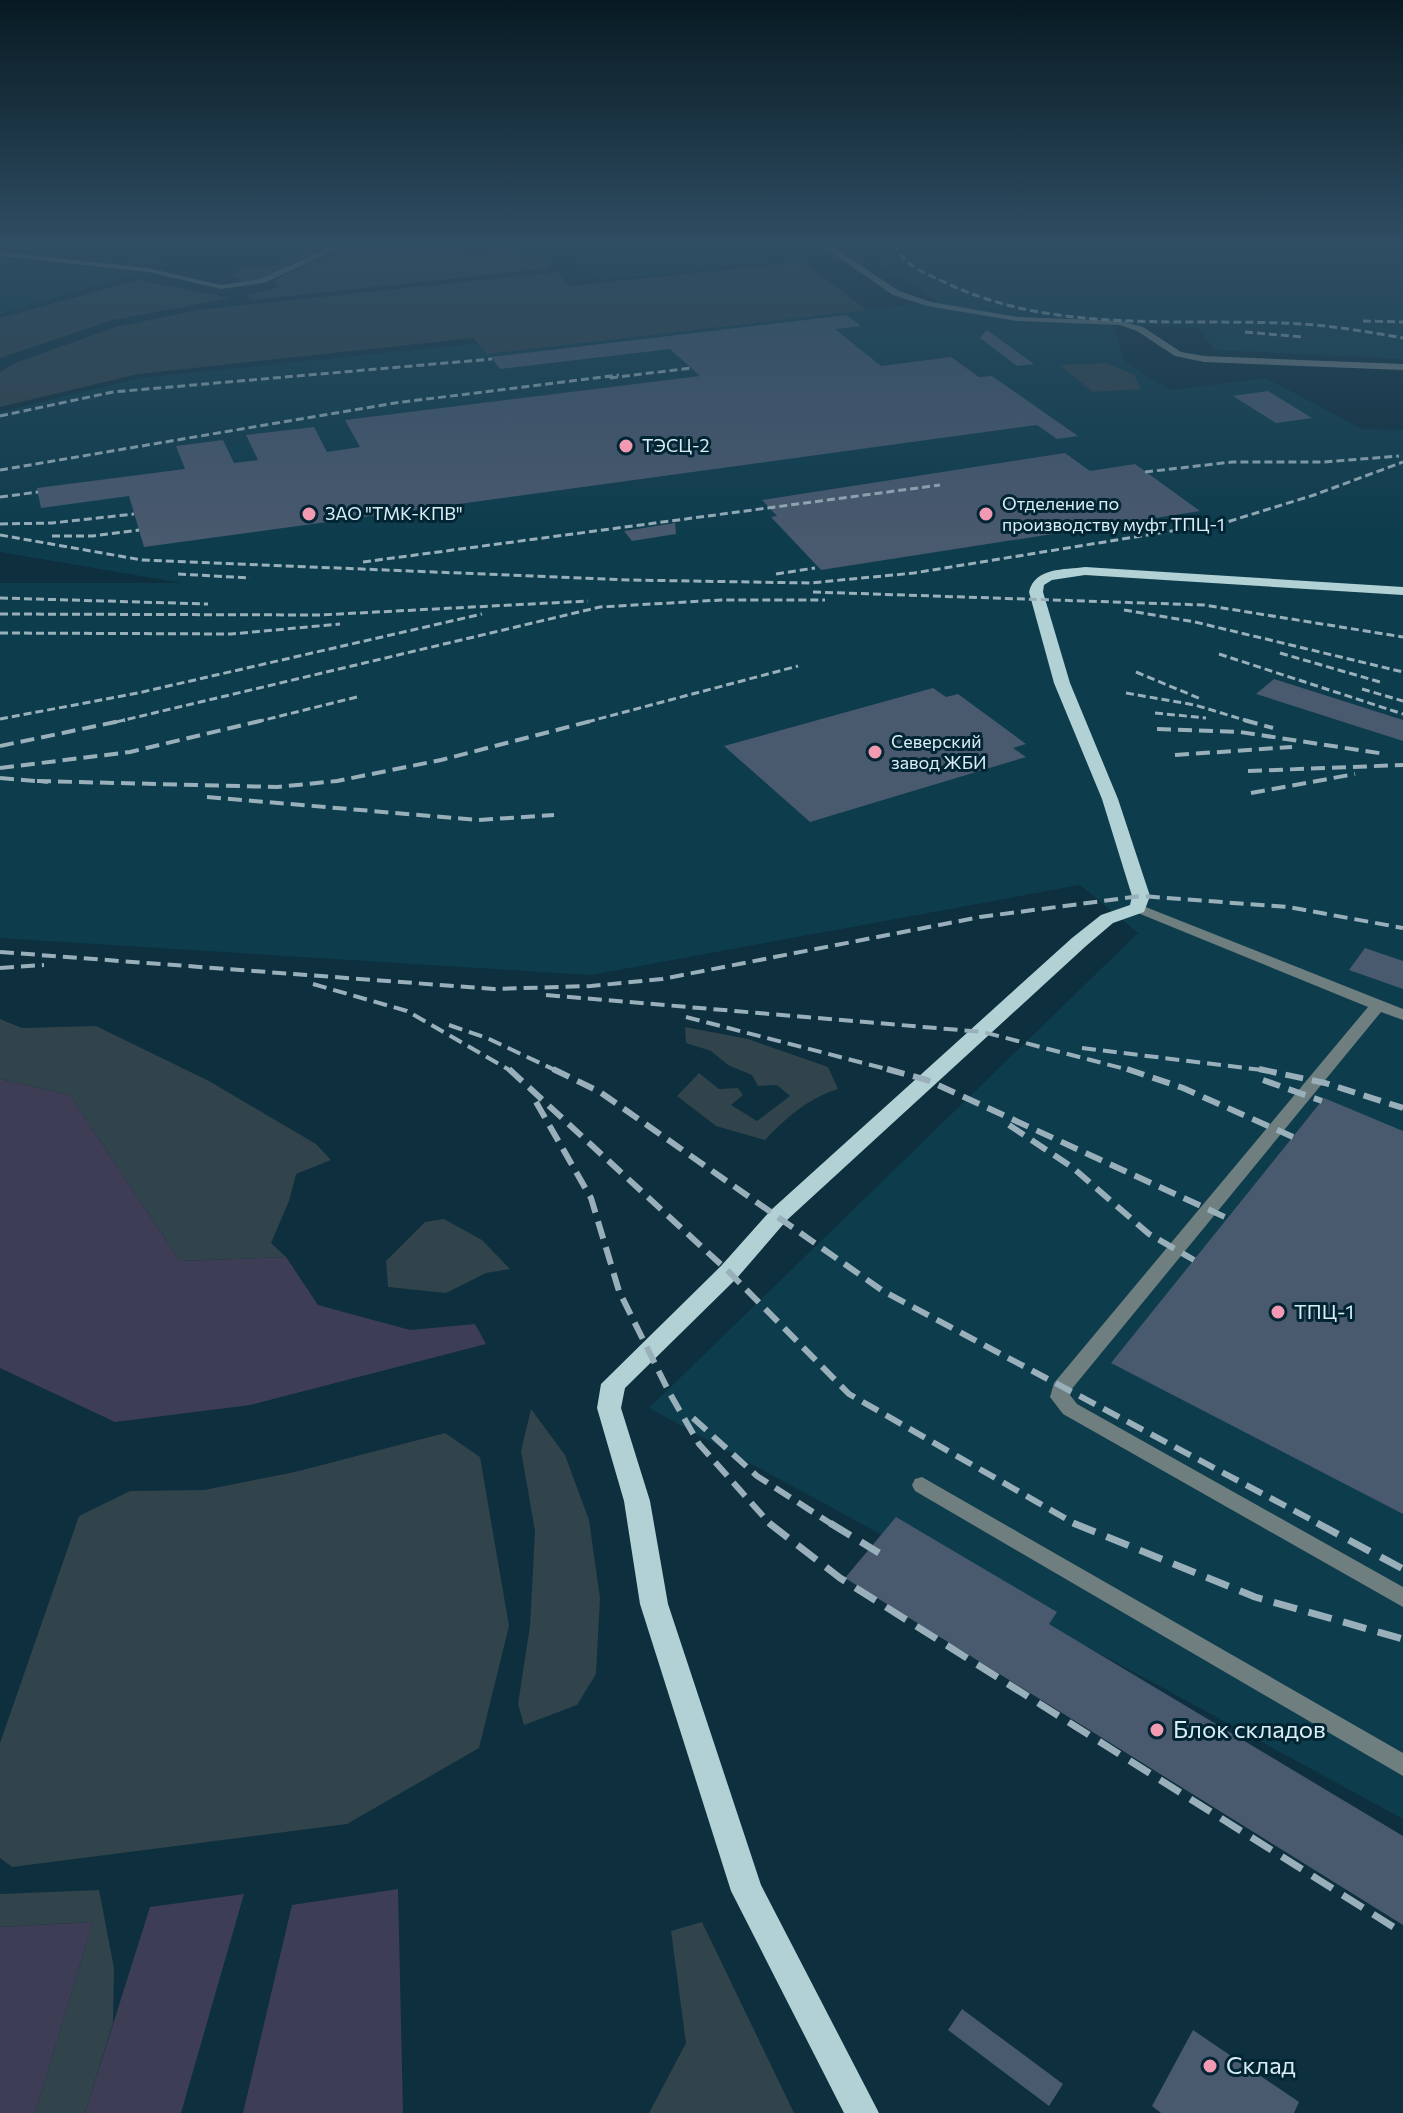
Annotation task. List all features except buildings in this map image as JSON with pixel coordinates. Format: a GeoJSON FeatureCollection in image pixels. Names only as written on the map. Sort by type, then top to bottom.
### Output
{"type":"FeatureCollection","features":[{"type":"Feature","properties":{"kind":"main road"},"geometry":{"type":"LineString","coordinates":[[862,2113],[747,1891],[654,1604],[637,1501],[611,1417],[609,1394],[618,1377],[729,1272],[802,1194],[1079,942],[1107,919],[1138,908],[1141,896],[1110,799],[1062,683],[1036,592],[1038,583],[1048,576],[1085,571],[1403,591]]}},
{"type":"Feature","properties":{"kind":"street"},"geometry":{"type":"LineString","coordinates":[[1159,342],[1178,354],[1204,359],[1403,367]]}},
{"type":"Feature","properties":{"kind":"street"},"geometry":{"type":"LineString","coordinates":[[1138,908],[1403,1015]]}},
{"type":"Feature","properties":{"kind":"street"},"geometry":{"type":"LineString","coordinates":[[1378,1005],[1061,1388],[1060,1397],[1070,1409],[1403,1598]]}},
{"type":"Feature","properties":{"kind":"street"},"geometry":{"type":"LineString","coordinates":[[922,1485],[1403,1765]]}},
{"type":"Feature","properties":{"kind":"shaded area"},"geometry":{"type":"Polygon","coordinates":[[[0,342],[49,342],[0,358],[0,342]]]}},
{"type":"Feature","properties":{"kind":"shaded area"},"geometry":{"type":"Polygon","coordinates":[[[75,342],[439,342],[138,374],[0,407],[0,372],[15,363],[75,342]]]}},
{"type":"Feature","properties":{"kind":"shaded area"},"geometry":{"type":"Polygon","coordinates":[[[476,342],[594,342],[487,354],[476,342]]]}},
{"type":"Feature","properties":{"kind":"shaded area"},"geometry":{"type":"Polygon","coordinates":[[[1118,342],[1125,362],[1170,390],[1266,378],[1362,429],[1403,430],[1403,1819],[649,1408],[1138,933],[1080,885],[591,975],[0,938],[0,583],[182,583],[0,552],[0,412],[140,378],[470,344],[1118,342]]]}},
{"type":"Feature","properties":{"kind":"shaded area"},"geometry":{"type":"Polygon","coordinates":[[[1208,342],[1403,342],[1403,359],[1214,350],[1208,342]]]}},
{"type":"Feature","properties":{"kind":"shaded area"},"geometry":{"type":"Polygon","coordinates":[[[1107,363],[1134,375],[1141,389],[1093,392],[1059,365],[1107,363]]]}},
{"type":"Feature","properties":{"kind":"shaded area"},"geometry":{"type":"Polygon","coordinates":[[[0,1019],[22,1028],[96,1026],[209,1081],[316,1144],[331,1160],[296,1174],[289,1201],[271,1243],[286,1257],[180,1261],[70,1095],[0,1079],[0,1019]]]}},
{"type":"Feature","properties":{"kind":"shaded area"},"geometry":{"type":"Polygon","coordinates":[[[685,1027],[748,1039],[828,1067],[838,1089],[798,1110],[765,1140],[716,1126],[677,1096],[699,1073],[719,1089],[738,1088],[743,1095],[731,1105],[757,1121],[790,1096],[777,1085],[758,1086],[752,1075],[728,1065],[711,1051],[686,1043],[685,1027]]]}},
{"type":"Feature","properties":{"kind":"shaded area"},"geometry":{"type":"Polygon","coordinates":[[[0,1079],[70,1095],[180,1261],[286,1257],[318,1305],[410,1330],[475,1324],[486,1344],[250,1405],[115,1422],[0,1368],[0,1079]]]}},
{"type":"Feature","properties":{"kind":"shaded area"},"geometry":{"type":"Polygon","coordinates":[[[444,1219],[482,1240],[510,1269],[486,1273],[446,1293],[388,1287],[386,1261],[425,1222],[444,1219]]]}},
{"type":"Feature","properties":{"kind":"shaded area"},"geometry":{"type":"Polygon","coordinates":[[[531,1409],[565,1455],[589,1520],[600,1598],[596,1674],[577,1705],[524,1725],[518,1704],[530,1626],[535,1531],[521,1451],[531,1409]]]}},
{"type":"Feature","properties":{"kind":"shaded area"},"geometry":{"type":"Polygon","coordinates":[[[445,1433],[480,1457],[509,1626],[479,1748],[347,1824],[12,1867],[0,1858],[0,1743],[79,1516],[130,1491],[204,1490],[295,1472],[445,1433]]]}},
{"type":"Feature","properties":{"kind":"shaded area"},"geometry":{"type":"Polygon","coordinates":[[[398,1889],[403,2113],[243,2113],[292,1905],[398,1889]]]}},
{"type":"Feature","properties":{"kind":"shaded area"},"geometry":{"type":"Polygon","coordinates":[[[99,1890],[114,1968],[113,2023],[85,2113],[35,2113],[93,1922],[0,1927],[0,1894],[99,1890]]]}},
{"type":"Feature","properties":{"kind":"shaded area"},"geometry":{"type":"Polygon","coordinates":[[[244,1894],[181,2113],[85,2113],[150,1907],[244,1894]]]}},
{"type":"Feature","properties":{"kind":"shaded area"},"geometry":{"type":"Polygon","coordinates":[[[93,1922],[35,2113],[0,2113],[0,1927],[93,1922]]]}},
{"type":"Feature","properties":{"kind":"shaded area"},"geometry":{"type":"Polygon","coordinates":[[[702,1922],[794,2113],[649,2113],[686,2043],[671,1931],[702,1922]]]}},
{"type":"Feature","properties":{"kind":"railway"},"geometry":{"type":"LineString","coordinates":[[0,416],[113,392],[492,359]]}},
{"type":"Feature","properties":{"kind":"railway"},"geometry":{"type":"LineString","coordinates":[[610,378],[691,368]]}},
{"type":"Feature","properties":{"kind":"railway"},"geometry":{"type":"LineString","coordinates":[[0,470],[395,403],[619,375]]}},
{"type":"Feature","properties":{"kind":"railway"},"geometry":{"type":"LineString","coordinates":[[1145,472],[1232,462],[1324,462],[1399,456]]}},
{"type":"Feature","properties":{"kind":"railway"},"geometry":{"type":"LineString","coordinates":[[0,535],[142,560],[629,580],[810,583],[914,573],[1227,522],[1314,495],[1403,462]]}},
{"type":"Feature","properties":{"kind":"railway"},"geometry":{"type":"LineString","coordinates":[[363,562],[940,485]]}},
{"type":"Feature","properties":{"kind":"railway"},"geometry":{"type":"LineString","coordinates":[[0,497],[38,492]]}},
{"type":"Feature","properties":{"kind":"railway"},"geometry":{"type":"LineString","coordinates":[[0,524],[52,523],[134,514]]}},
{"type":"Feature","properties":{"kind":"railway"},"geometry":{"type":"LineString","coordinates":[[52,536],[93,536],[139,530]]}},
{"type":"Feature","properties":{"kind":"railway"},"geometry":{"type":"LineString","coordinates":[[776,574],[815,568]]}},
{"type":"Feature","properties":{"kind":"railway"},"geometry":{"type":"LineString","coordinates":[[178,574],[250,578]]}},
{"type":"Feature","properties":{"kind":"railway"},"geometry":{"type":"LineString","coordinates":[[813,592],[1204,605],[1403,637]]}},
{"type":"Feature","properties":{"kind":"railway"},"geometry":{"type":"LineString","coordinates":[[0,598],[208,604]]}},
{"type":"Feature","properties":{"kind":"railway"},"geometry":{"type":"LineString","coordinates":[[120,721],[600,607],[721,600],[825,600]]}},
{"type":"Feature","properties":{"kind":"railway"},"geometry":{"type":"LineString","coordinates":[[0,614],[320,615],[588,601]]}},
{"type":"Feature","properties":{"kind":"railway"},"geometry":{"type":"LineString","coordinates":[[1124,610],[1195,622],[1403,672]]}},
{"type":"Feature","properties":{"kind":"railway"},"geometry":{"type":"LineString","coordinates":[[0,719],[138,693],[482,614]]}},
{"type":"Feature","properties":{"kind":"railway"},"geometry":{"type":"LineString","coordinates":[[0,633],[231,634],[340,624]]}},
{"type":"Feature","properties":{"kind":"railway"},"geometry":{"type":"LineString","coordinates":[[1280,653],[1380,682]]}},
{"type":"Feature","properties":{"kind":"railway"},"geometry":{"type":"LineString","coordinates":[[1219,654],[1403,714]]}},
{"type":"Feature","properties":{"kind":"railway"},"geometry":{"type":"LineString","coordinates":[[587,722],[798,666]]}},
{"type":"Feature","properties":{"kind":"railway"},"geometry":{"type":"LineString","coordinates":[[1136,672],[1201,699]]}},
{"type":"Feature","properties":{"kind":"railway"},"geometry":{"type":"LineString","coordinates":[[1362,689],[1403,701]]}},
{"type":"Feature","properties":{"kind":"railway"},"geometry":{"type":"LineString","coordinates":[[1126,693],[1195,705],[1249,721]]}},
{"type":"Feature","properties":{"kind":"railway"},"geometry":{"type":"LineString","coordinates":[[256,722],[357,697]]}},
{"type":"Feature","properties":{"kind":"railway"},"geometry":{"type":"LineString","coordinates":[[1155,713],[1206,718]]}},
{"type":"Feature","properties":{"kind":"railway"},"geometry":{"type":"LineString","coordinates":[[120,721],[125,720]]}},
{"type":"Feature","properties":{"kind":"railway"},"geometry":{"type":"LineString","coordinates":[[0,768],[130,752],[264,720]]}},
{"type":"Feature","properties":{"kind":"railway"},"geometry":{"type":"LineString","coordinates":[[37,781],[277,787],[337,781],[441,760],[595,720]]}},
{"type":"Feature","properties":{"kind":"railway"},"geometry":{"type":"LineString","coordinates":[[1244,720],[1249,721]]}},
{"type":"Feature","properties":{"kind":"railway"},"geometry":{"type":"LineString","coordinates":[[0,746],[120,721]]}},
{"type":"Feature","properties":{"kind":"railway"},"geometry":{"type":"LineString","coordinates":[[116,722],[120,721]]}},
{"type":"Feature","properties":{"kind":"railway"},"geometry":{"type":"LineString","coordinates":[[1249,721],[1273,728]]}},
{"type":"Feature","properties":{"kind":"railway"},"geometry":{"type":"LineString","coordinates":[[1157,729],[1240,732],[1385,754]]}},
{"type":"Feature","properties":{"kind":"railway"},"geometry":{"type":"LineString","coordinates":[[1175,755],[1292,747]]}},
{"type":"Feature","properties":{"kind":"railway"},"geometry":{"type":"LineString","coordinates":[[1248,771],[1403,765]]}},
{"type":"Feature","properties":{"kind":"railway"},"geometry":{"type":"LineString","coordinates":[[1251,793],[1355,774]]}},
{"type":"Feature","properties":{"kind":"railway"},"geometry":{"type":"LineString","coordinates":[[0,778],[48,782]]}},
{"type":"Feature","properties":{"kind":"railway"},"geometry":{"type":"LineString","coordinates":[[207,797],[478,820],[554,815]]}},
{"type":"Feature","properties":{"kind":"railway"},"geometry":{"type":"LineString","coordinates":[[0,952],[494,989],[591,986],[662,979],[980,917],[1141,896],[1288,907],[1403,928]]}},
{"type":"Feature","properties":{"kind":"railway"},"geometry":{"type":"LineString","coordinates":[[0,968],[44,965]]}},
{"type":"Feature","properties":{"kind":"railway"},"geometry":{"type":"LineString","coordinates":[[313,984],[407,1011],[511,1071]]}},
{"type":"Feature","properties":{"kind":"railway"},"geometry":{"type":"LineString","coordinates":[[546,995],[983,1032],[1133,1071]]}},
{"type":"Feature","properties":{"kind":"railway"},"geometry":{"type":"LineString","coordinates":[[686,1017],[894,1071]]}},
{"type":"Feature","properties":{"kind":"railway"},"geometry":{"type":"LineString","coordinates":[[449,1025],[487,1038],[557,1071]]}},
{"type":"Feature","properties":{"kind":"railway"},"geometry":{"type":"LineString","coordinates":[[1082,1048],[1266,1071]]}},
{"type":"Feature","properties":{"kind":"railway"},"geometry":{"type":"LineString","coordinates":[[509,1069],[729,1272],[849,1394],[1075,1524]]}},
{"type":"Feature","properties":{"kind":"railway"},"geometry":{"type":"LineString","coordinates":[[553,1069],[600,1092],[883,1291],[1321,1525]]}},
{"type":"Feature","properties":{"kind":"railway"},"geometry":{"type":"LineString","coordinates":[[887,1069],[927,1080],[1227,1218]]}},
{"type":"Feature","properties":{"kind":"railway"},"geometry":{"type":"LineString","coordinates":[[1127,1069],[1133,1071]]}},
{"type":"Feature","properties":{"kind":"railway"},"geometry":{"type":"LineString","coordinates":[[1259,1069],[1266,1071]]}},
{"type":"Feature","properties":{"kind":"railway"},"geometry":{"type":"LineString","coordinates":[[1133,1071],[1183,1088],[1293,1137]]}},
{"type":"Feature","properties":{"kind":"railway"},"geometry":{"type":"LineString","coordinates":[[1266,1071],[1325,1083],[1403,1108]]}},
{"type":"Feature","properties":{"kind":"railway"},"geometry":{"type":"LineString","coordinates":[[1263,1080],[1322,1101]]}},
{"type":"Feature","properties":{"kind":"railway"},"geometry":{"type":"LineString","coordinates":[[536,1102],[591,1198],[619,1291],[669,1392],[699,1444],[770,1524]]}},
{"type":"Feature","properties":{"kind":"railway"},"geometry":{"type":"LineString","coordinates":[[1009,1125],[1072,1167],[1149,1234],[1194,1260]]}},
{"type":"Feature","properties":{"kind":"railway"},"geometry":{"type":"LineString","coordinates":[[693,1418],[757,1476],[833,1525]]}},
{"type":"Feature","properties":{"kind":"railway"},"geometry":{"type":"LineString","coordinates":[[830,1523],[879,1553]]}},
{"type":"Feature","properties":{"kind":"railway"},"geometry":{"type":"LineString","coordinates":[[1317,1523],[1403,1569]]}},
{"type":"Feature","properties":{"kind":"railway"},"geometry":{"type":"LineString","coordinates":[[770,1524],[840,1578],[1403,1933]]}},
{"type":"Feature","properties":{"kind":"railway"},"geometry":{"type":"LineString","coordinates":[[1075,1524],[1255,1597],[1403,1639]]}},
{"type":"Feature","properties":{"kind":"place","name":"ТЭСЦ-2"},"geometry":{"type":"Point","coordinates":[626,446]}},
{"type":"Feature","properties":{"kind":"place","name":"ЗАО \"ТМК-КПВ\""},"geometry":{"type":"Point","coordinates":[309,514]}},
{"type":"Feature","properties":{"kind":"place","name":"Отделение по производству муфт ТПЦ-1"},"geometry":{"type":"Point","coordinates":[986,514]}},
{"type":"Feature","properties":{"kind":"place","name":"Северский завод ЖБИ"},"geometry":{"type":"Point","coordinates":[875,752]}},
{"type":"Feature","properties":{"kind":"place","name":"ТПЦ-1"},"geometry":{"type":"Point","coordinates":[1278,1312]}},
{"type":"Feature","properties":{"kind":"place","name":"Блок складов"},"geometry":{"type":"Point","coordinates":[1157,1730]}},
{"type":"Feature","properties":{"kind":"place","name":"Склад"},"geometry":{"type":"Point","coordinates":[1210,2066]}}]}
